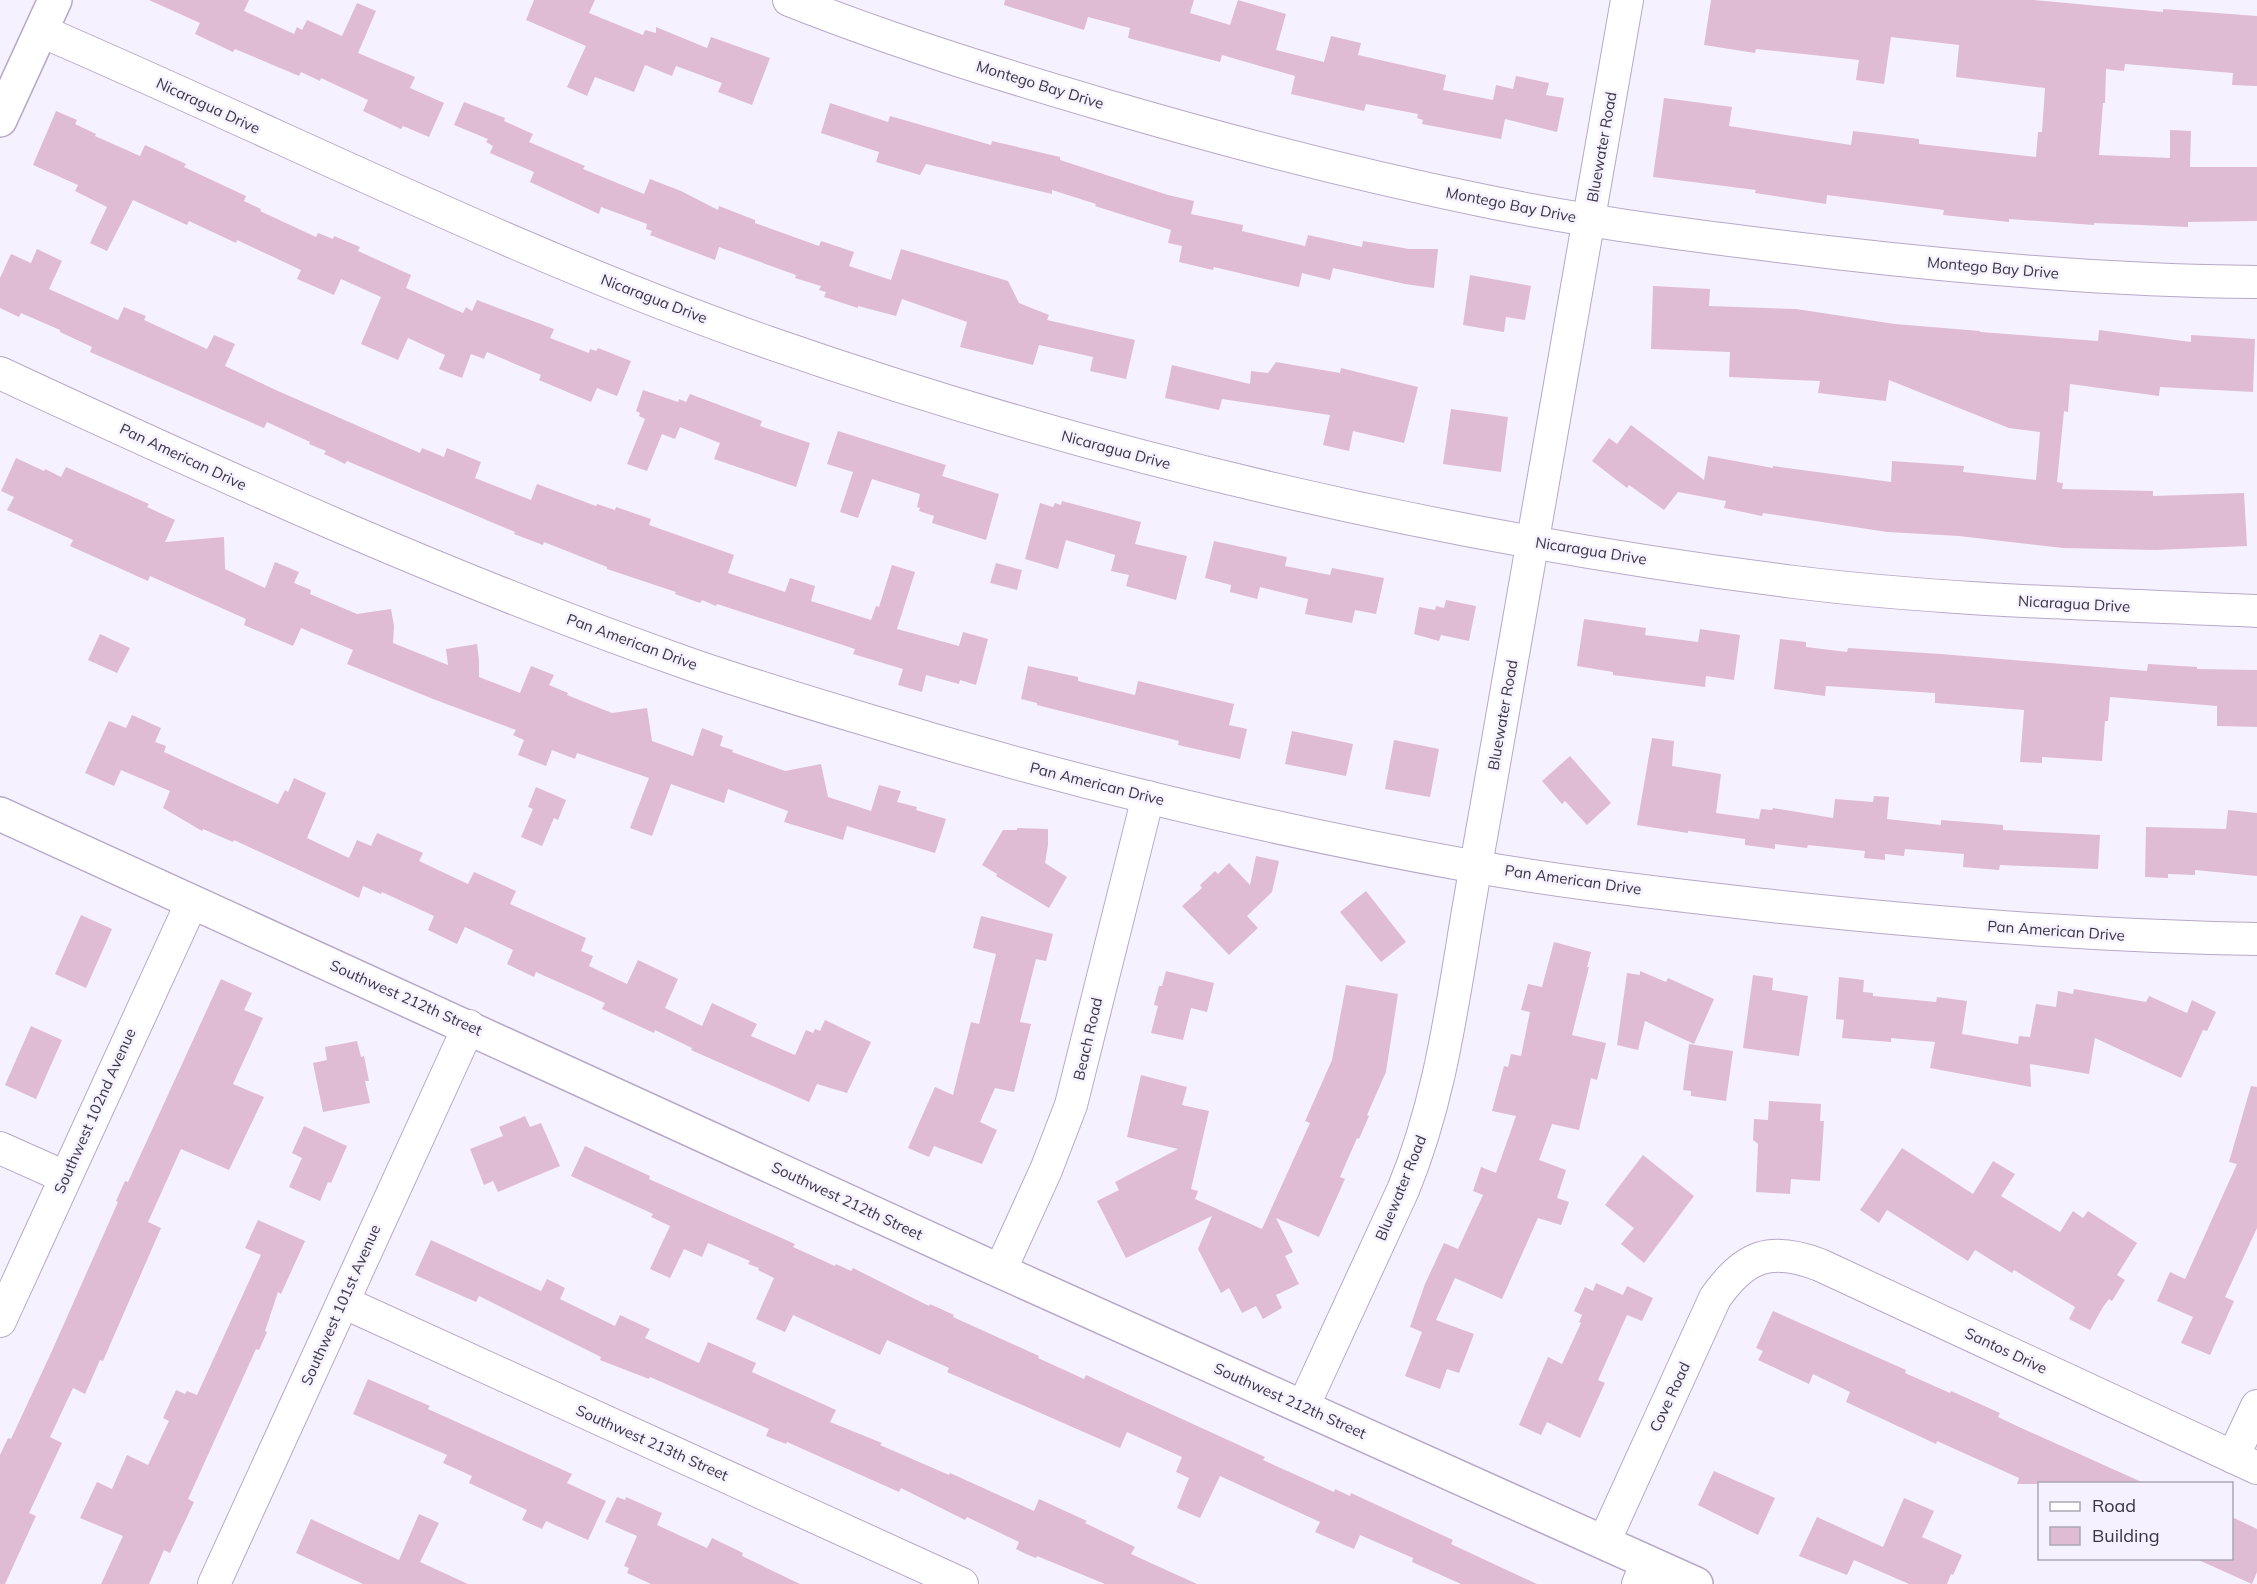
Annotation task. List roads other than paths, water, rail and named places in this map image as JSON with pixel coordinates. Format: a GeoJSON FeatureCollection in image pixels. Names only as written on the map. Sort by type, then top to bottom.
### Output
{"type":"FeatureCollection","features":[{"type":"Feature","properties":{"kind":"street"},"geometry":{"type":"LineString","coordinates":[[0,120],[9,76],[41,32],[55,0]]}},
{"type":"Feature","properties":{"kind":"street","name":"Montego Bay Drive"},"geometry":{"type":"LineString","coordinates":[[789,0],[1016,79],[1209,135],[1386,180],[1486,201],[1702,237],[1926,262],[2116,278],[2190,282],[2257,282]]}},
{"type":"Feature","properties":{"kind":"street","name":"Bluewater Road"},"geometry":{"type":"LineString","coordinates":[[1303,1407],[1403,1190],[1429,1119],[1448,1037],[1628,0]]}},
{"type":"Feature","properties":{"kind":"street","name":"Nicaragua Drive"},"geometry":{"type":"LineString","coordinates":[[41,32],[494,234],[762,340],[1023,424],[1191,470],[1431,523],[1737,574],[1886,591],[2084,605],[2257,611]]}},
{"type":"Feature","properties":{"kind":"street","name":"Pan American Drive"},"geometry":{"type":"LineString","coordinates":[[0,373],[258,491],[501,594],[749,684],[918,736],[1148,797],[1476,867],[1683,896],[1916,921],[2100,934],[2257,939]]}},
{"type":"Feature","properties":{"kind":"street","name":"Beach Road"},"geometry":{"type":"LineString","coordinates":[[1000,1271],[1056,1146],[1071,1105],[1148,797]]}},
{"type":"Feature","properties":{"kind":"street","name":"Southwest 212th Street"},"geometry":{"type":"LineString","coordinates":[[0,814],[469,1026],[1000,1271],[1604,1542],[1643,1573],[1696,1584]]}},
{"type":"Feature","properties":{"kind":"street","name":"Southwest 102nd Avenue"},"geometry":{"type":"LineString","coordinates":[[0,1321],[192,902]]}},
{"type":"Feature","properties":{"kind":"street","name":"Southwest 101st Avenue"},"geometry":{"type":"LineString","coordinates":[[218,1583],[469,1026]]}},
{"type":"Feature","properties":{"kind":"street"},"geometry":{"type":"LineString","coordinates":[[0,1148],[65,1178]]}},
{"type":"Feature","properties":{"kind":"street","name":"Santos Drive"},"geometry":{"type":"LineString","coordinates":[[1751,1262],[1771,1254],[1781,1254],[1820,1265],[2245,1462]]}},
{"type":"Feature","properties":{"kind":"street","name":"Cove Road"},"geometry":{"type":"LineString","coordinates":[[1604,1542],[1715,1298],[1731,1277],[1751,1262]]}},
{"type":"Feature","properties":{"kind":"street","name":"Southwest 213th Street"},"geometry":{"type":"LineString","coordinates":[[343,1302],[962,1584]]}},
{"type":"Feature","properties":{"kind":"street"},"geometry":{"type":"LineString","coordinates":[[2245,1462],[2257,1406]]}}]}
